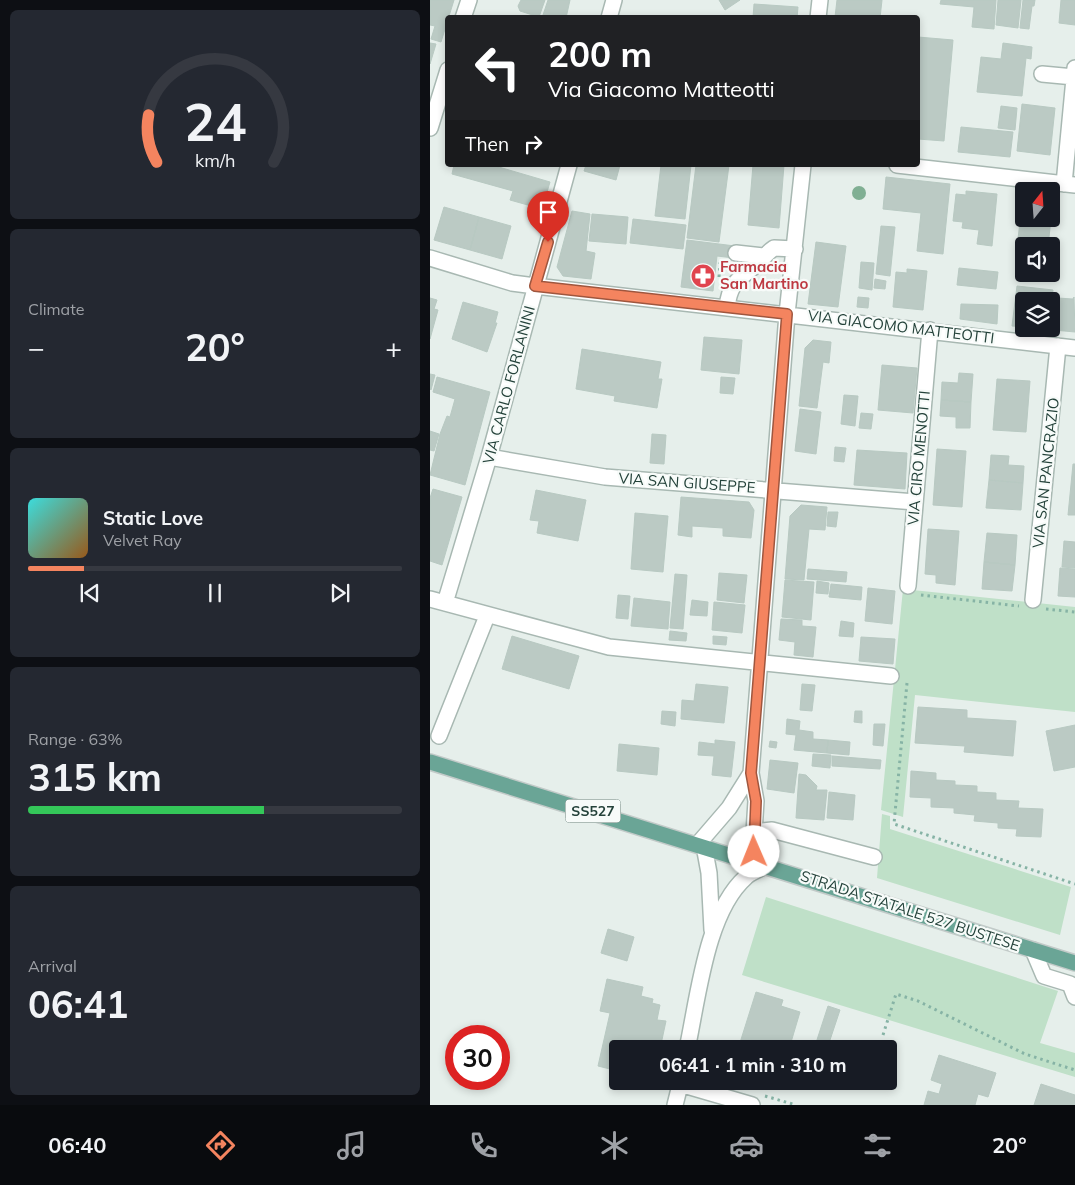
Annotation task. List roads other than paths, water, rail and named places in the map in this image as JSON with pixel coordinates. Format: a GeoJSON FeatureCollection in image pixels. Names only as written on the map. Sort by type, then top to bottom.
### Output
{"type":"FeatureCollection","features":[{"type":"Feature","properties":{"kind":"main road","name":"STRADA STATALE 527 BUSTESE"},"geometry":{"type":"LineString","coordinates":[[430,762],[1075,963]]}},
{"type":"Feature","properties":{"kind":"street"},"geometry":{"type":"LineString","coordinates":[[464,15],[469,0]]}},
{"type":"Feature","properties":{"kind":"street"},"geometry":{"type":"LineString","coordinates":[[610,15],[614,0]]}},
{"type":"Feature","properties":{"kind":"street"},"geometry":{"type":"LineString","coordinates":[[818,15],[820,0]]}},
{"type":"Feature","properties":{"kind":"street"},"geometry":{"type":"LineString","coordinates":[[914,167],[1070,185],[1075,73],[1042,74]]}},
{"type":"Feature","properties":{"kind":"street"},"geometry":{"type":"LineString","coordinates":[[430,128],[445,80]]}},
{"type":"Feature","properties":{"kind":"street","name":"VIA CARLO FORLANINI"},"geometry":{"type":"LineString","coordinates":[[445,603],[489,457],[568,167]]}},
{"type":"Feature","properties":{"kind":"street"},"geometry":{"type":"LineString","coordinates":[[689,1040],[712,932],[731,896],[746,876],[761,864],[754,832],[756,801],[751,773],[772,489],[787,314],[803,167]]}},
{"type":"Feature","properties":{"kind":"street"},"geometry":{"type":"LineString","coordinates":[[727,307],[729,292],[735,282],[764,256],[774,248],[795,249]]}},
{"type":"Feature","properties":{"kind":"street"},"geometry":{"type":"LineString","coordinates":[[736,253],[764,256]]}},
{"type":"Feature","properties":{"kind":"street","name":"VIA GIACOMO MATTEOTTI"},"geometry":{"type":"LineString","coordinates":[[430,258],[512,282],[535,286],[1075,348]]}},
{"type":"Feature","properties":{"kind":"street","name":"VIA CIRO MENOTTI"},"geometry":{"type":"LineString","coordinates":[[908,586],[930,330]]}},
{"type":"Feature","properties":{"kind":"street","name":"VIA SAN PANCRAZIO"},"geometry":{"type":"LineString","coordinates":[[1033,604],[1058,346]]}},
{"type":"Feature","properties":{"kind":"street","name":"VIA SAN GIUSEPPE"},"geometry":{"type":"LineString","coordinates":[[489,457],[605,477],[915,502]]}},
{"type":"Feature","properties":{"kind":"street"},"geometry":{"type":"LineString","coordinates":[[430,599],[486,616],[609,647],[891,676]]}},
{"type":"Feature","properties":{"kind":"street"},"geometry":{"type":"LineString","coordinates":[[439,736],[486,616]]}},
{"type":"Feature","properties":{"kind":"street"},"geometry":{"type":"LineString","coordinates":[[712,932],[708,872],[701,845],[729,808],[751,773]]}},
{"type":"Feature","properties":{"kind":"street"},"geometry":{"type":"LineString","coordinates":[[754,832],[772,830],[874,857]]}},
{"type":"Feature","properties":{"kind":"street"},"geometry":{"type":"LineString","coordinates":[[1033,950],[1044,976],[1070,984],[1075,997]]}},
{"type":"Feature","properties":{"kind":"street"},"geometry":{"type":"LineString","coordinates":[[675,1105],[678,1090]]}},
{"type":"Feature","properties":{"kind":"street"},"geometry":{"type":"LineString","coordinates":[[703,1090],[752,1105]]}},
{"type":"Feature","properties":{"kind":"place","name":"Farmacia San Martino"},"geometry":{"type":"Point","coordinates":[703,276]}}]}
